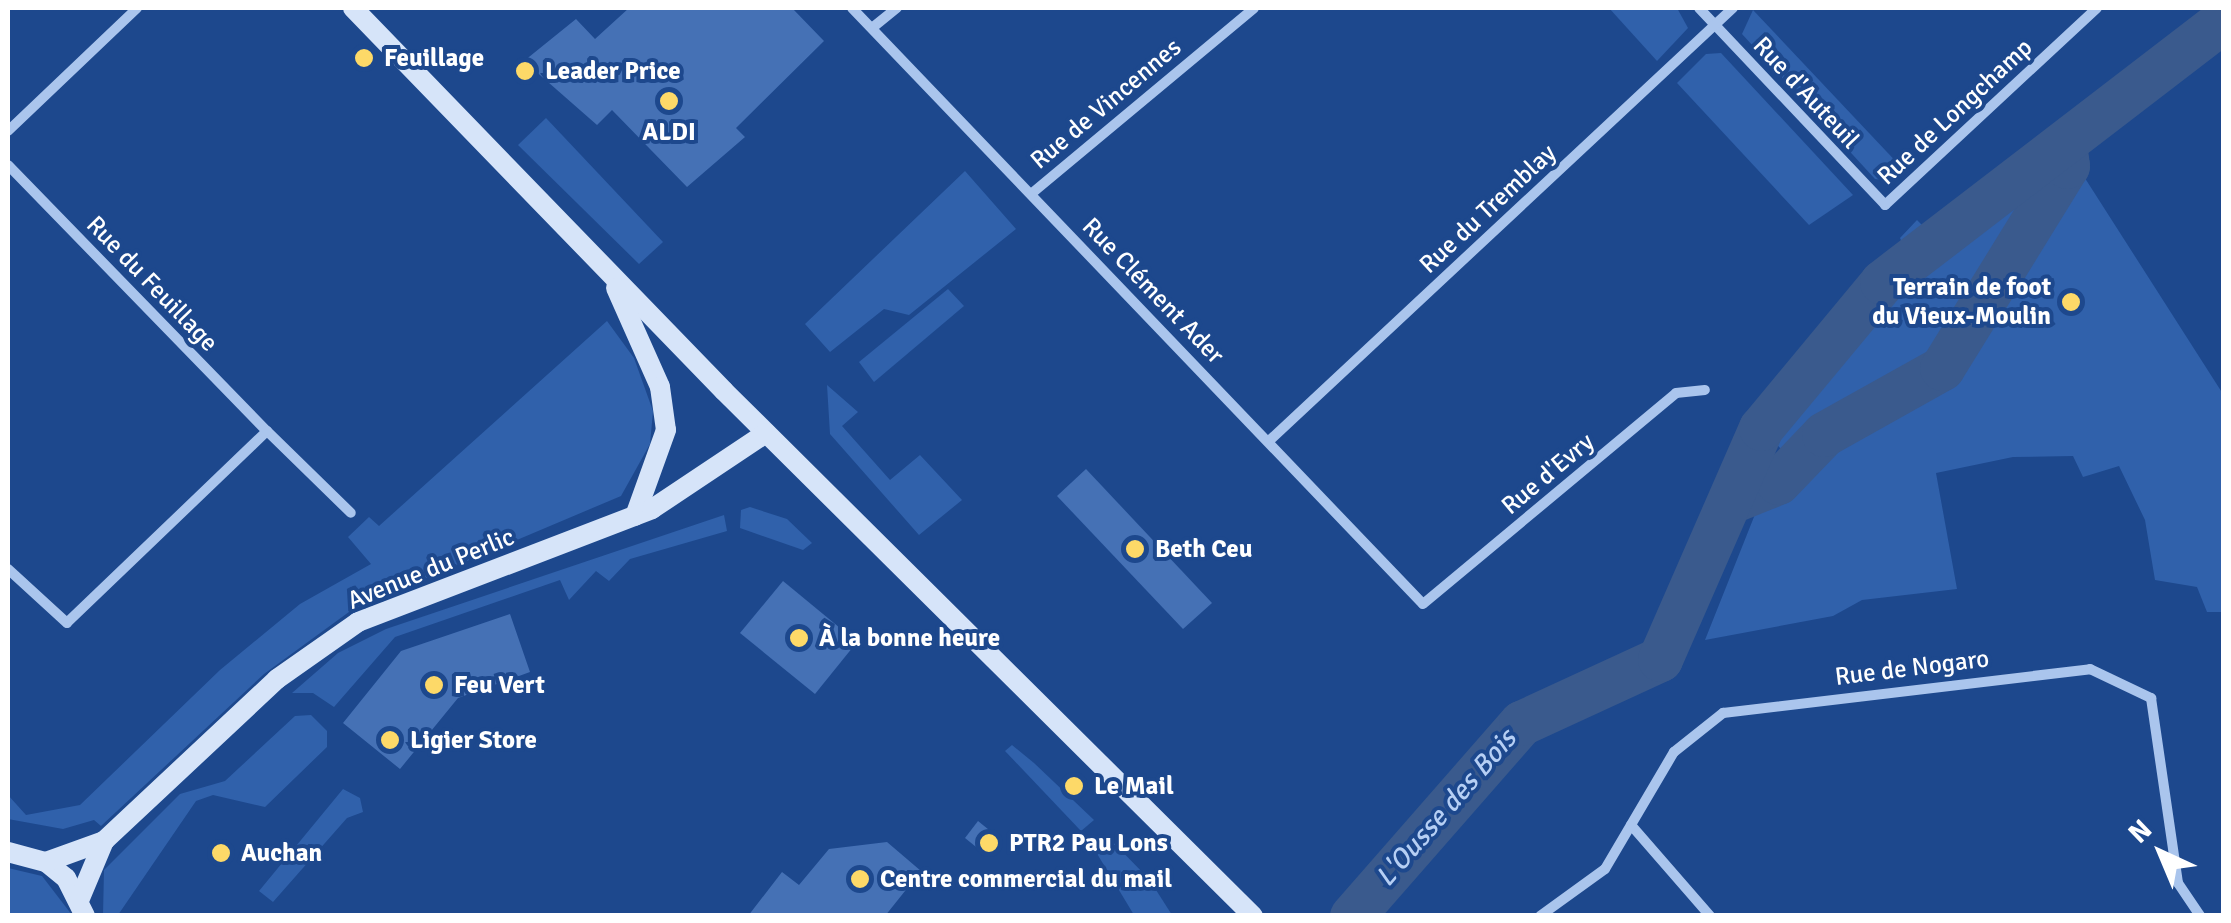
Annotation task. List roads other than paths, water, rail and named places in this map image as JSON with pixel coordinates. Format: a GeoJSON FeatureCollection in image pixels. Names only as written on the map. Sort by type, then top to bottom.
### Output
{"type":"FeatureCollection","features":[{"type":"Feature","properties":{"kind":"main road"},"geometry":{"type":"LineString","coordinates":[[353,8],[766,434],[1253,916]]}},
{"type":"Feature","properties":{"kind":"main road"},"geometry":{"type":"LineString","coordinates":[[609,273],[660,387],[666,430],[635,516]]}},
{"type":"Feature","properties":{"kind":"main road","name":"Avenue du Perlic"},"geometry":{"type":"LineString","coordinates":[[46,862],[104,842],[277,679],[358,622],[635,516],[766,434]]}},
{"type":"Feature","properties":{"kind":"main road","name":"Avenue du Perlic"},"geometry":{"type":"LineString","coordinates":[[82,907],[104,842]]}},
{"type":"Feature","properties":{"kind":"main road"},"geometry":{"type":"LineString","coordinates":[[8,852],[46,862],[82,907]]}},
{"type":"Feature","properties":{"kind":"street"},"geometry":{"type":"LineString","coordinates":[[8,131],[137,8]]}},
{"type":"Feature","properties":{"kind":"street","name":"Rue Clément Ader"},"geometry":{"type":"LineString","coordinates":[[852,8],[1423,604]]}},
{"type":"Feature","properties":{"kind":"street"},"geometry":{"type":"LineString","coordinates":[[872,28],[897,8]]}},
{"type":"Feature","properties":{"kind":"street","name":"Rue de Vincennes"},"geometry":{"type":"LineString","coordinates":[[1030,194],[1254,8]]}},
{"type":"Feature","properties":{"kind":"street","name":"Rue d'Auteuil"},"geometry":{"type":"LineString","coordinates":[[1699,8],[1885,206]]}},
{"type":"Feature","properties":{"kind":"street","name":"Rue du Tremblay"},"geometry":{"type":"LineString","coordinates":[[1270,440],[1733,8]]}},
{"type":"Feature","properties":{"kind":"street","name":"Rue de Longchamp"},"geometry":{"type":"LineString","coordinates":[[1885,206],[2097,8]]}},
{"type":"Feature","properties":{"kind":"street","name":"Rue du Feuillage"},"geometry":{"type":"LineString","coordinates":[[8,165],[351,513]]}},
{"type":"Feature","properties":{"kind":"street","name":"Rue d'Evry"},"geometry":{"type":"LineString","coordinates":[[1423,604],[1676,392],[1706,390]]}},
{"type":"Feature","properties":{"kind":"street"},"geometry":{"type":"LineString","coordinates":[[8,569],[67,623],[267,430]]}},
{"type":"Feature","properties":{"kind":"street","name":"Rue de Nogaro"},"geometry":{"type":"LineString","coordinates":[[1540,916],[1605,868],[1674,752],[1724,712],[2090,669],[2151,698],[2178,884],[2200,916]]}},
{"type":"Feature","properties":{"kind":"street"},"geometry":{"type":"LineString","coordinates":[[1631,825],[1710,916]]}},
{"type":"Feature","properties":{"kind":"waterway","name":"L'Ousse des Bois"},"geometry":{"type":"LineString","coordinates":[[1352,916],[1521,723],[1660,659],[1761,428],[1882,282],[2224,20]]}},
{"type":"Feature","properties":{"kind":"waterway","name":"L'Ousse des Bois"},"geometry":{"type":"LineString","coordinates":[[1733,500],[1778,482],[1824,434],[1942,368],[2067,166],[2064,143]]}},
{"type":"Feature","properties":{"kind":"place","name":"Feuillage"},"geometry":{"type":"Point","coordinates":[364,58]}},
{"type":"Feature","properties":{"kind":"place","name":"Leader Price"},"geometry":{"type":"Point","coordinates":[525,71]}},
{"type":"Feature","properties":{"kind":"place","name":"ALDI"},"geometry":{"type":"Point","coordinates":[669,101]}},
{"type":"Feature","properties":{"kind":"place","name":"Terrain de foot du Vieux-Moulin"},"geometry":{"type":"Point","coordinates":[2071,302]}},
{"type":"Feature","properties":{"kind":"place","name":"Beth Ceu"},"geometry":{"type":"Point","coordinates":[1135,549]}},
{"type":"Feature","properties":{"kind":"place","name":"À la bonne heure"},"geometry":{"type":"Point","coordinates":[799,638]}},
{"type":"Feature","properties":{"kind":"place","name":"Feu Vert"},"geometry":{"type":"Point","coordinates":[434,685]}},
{"type":"Feature","properties":{"kind":"place","name":"Ligier Store"},"geometry":{"type":"Point","coordinates":[390,740]}},
{"type":"Feature","properties":{"kind":"place","name":"Le Mail"},"geometry":{"type":"Point","coordinates":[1074,786]}},
{"type":"Feature","properties":{"kind":"place","name":"PTR2 Pau Lons"},"geometry":{"type":"Point","coordinates":[989,843]}},
{"type":"Feature","properties":{"kind":"place","name":"Auchan"},"geometry":{"type":"Point","coordinates":[221,853]}},
{"type":"Feature","properties":{"kind":"place","name":"Centre commercial du mail"},"geometry":{"type":"Point","coordinates":[860,879]}}]}
